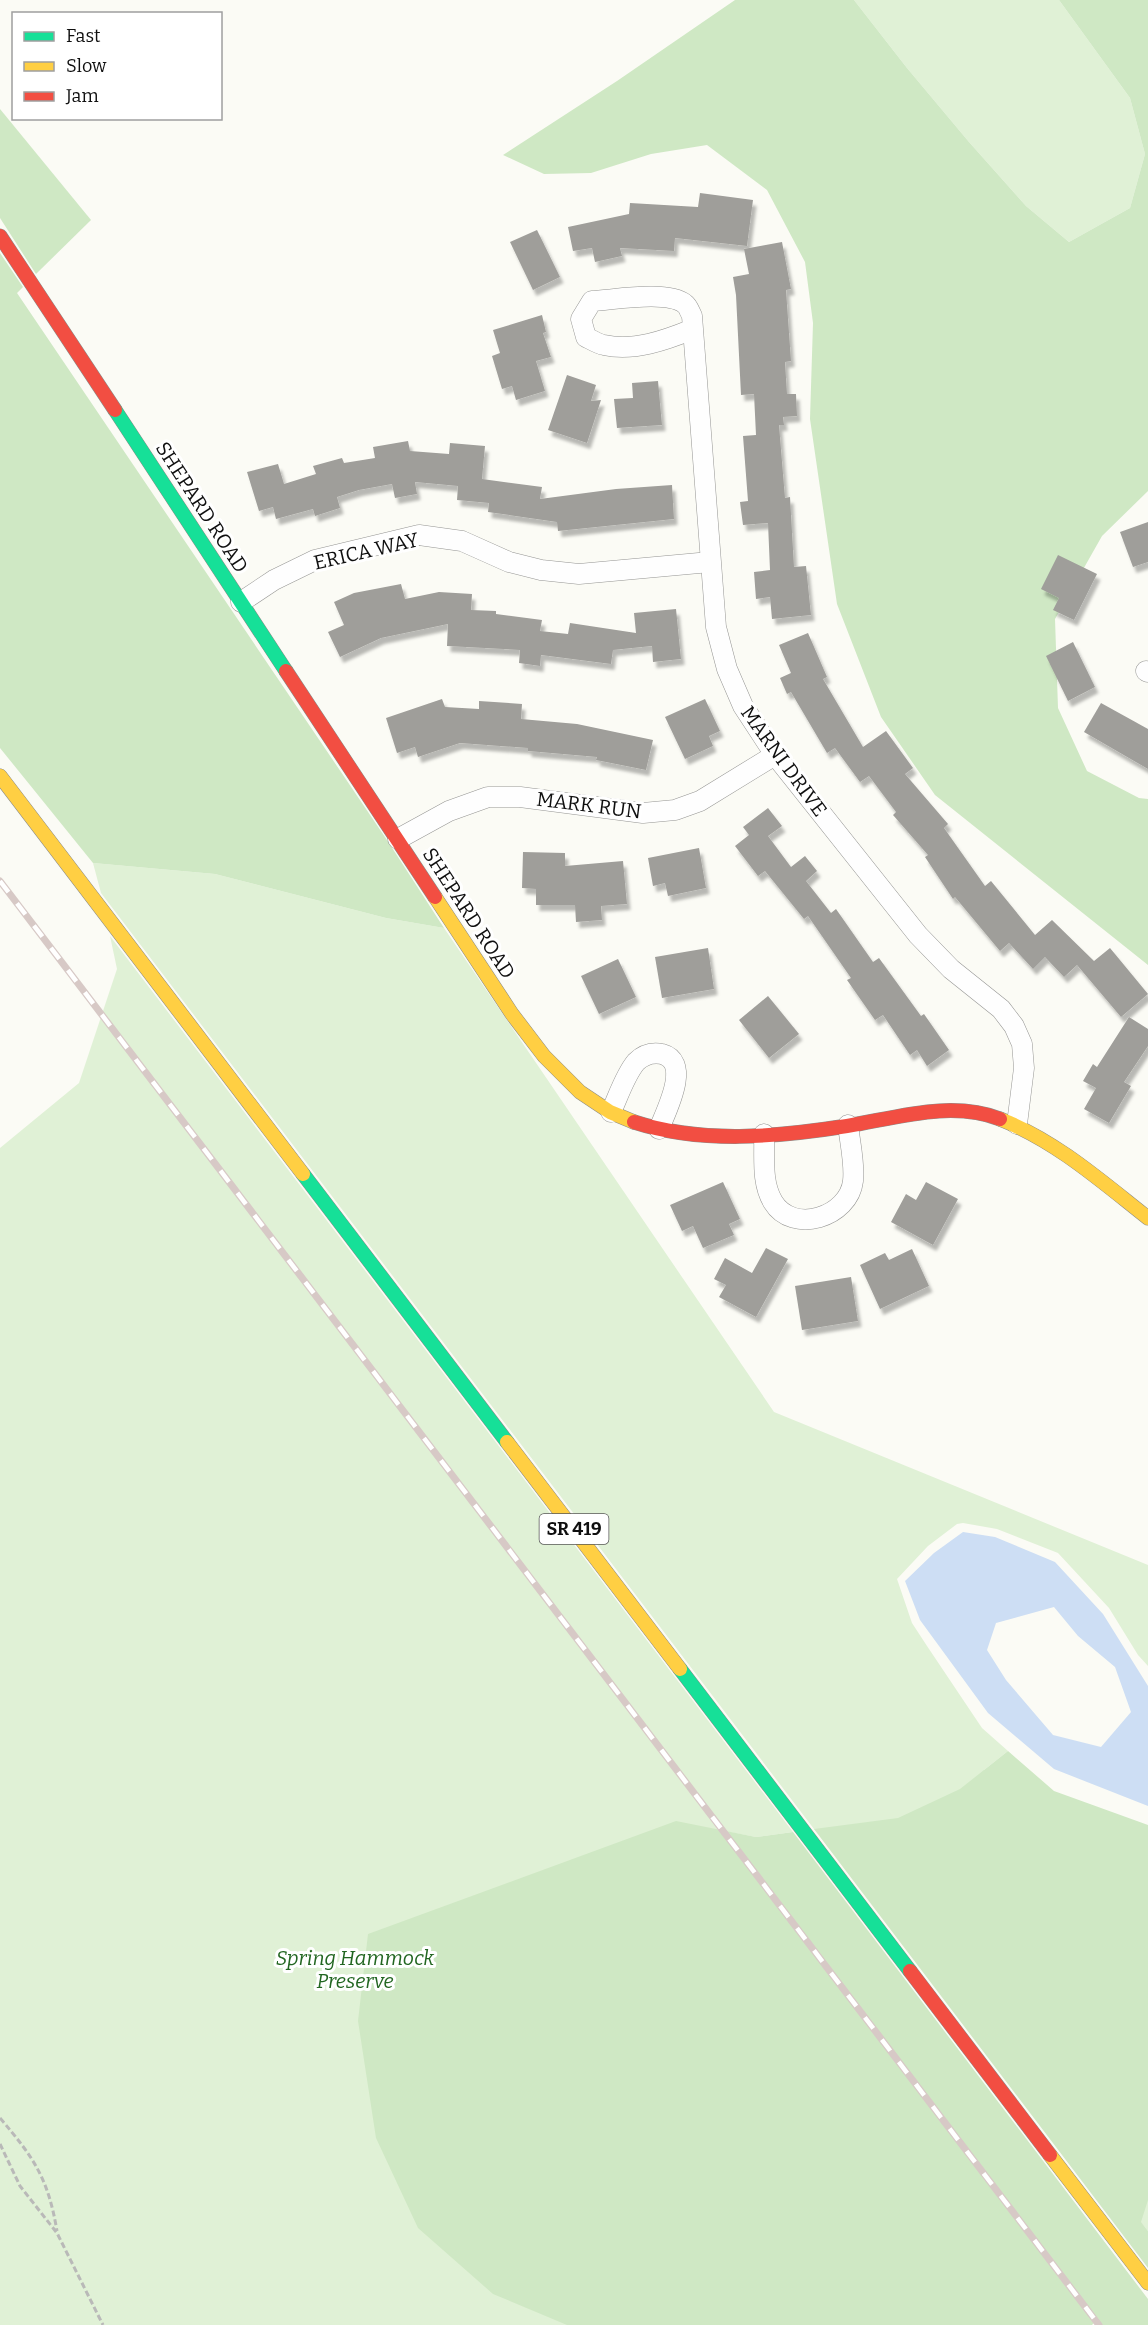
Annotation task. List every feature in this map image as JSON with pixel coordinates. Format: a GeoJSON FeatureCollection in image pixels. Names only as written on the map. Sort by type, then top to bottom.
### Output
{"type":"FeatureCollection","features":[{"type":"Feature","properties":{"kind":"main road","name":"SHEPARD ROAD"},"geometry":{"type":"LineString","coordinates":[[0,236],[541,1056],[577,1090],[610,1112],[659,1129],[705,1135],[764,1134],[848,1125],[931,1110],[973,1112],[1017,1124],[1060,1151],[1148,1218]]}},
{"type":"Feature","properties":{"kind":"main road","name":"SR 419"},"geometry":{"type":"LineString","coordinates":[[0,776],[1148,2283]]}},
{"type":"Feature","properties":{"kind":"street","name":"MARNI DRIVE"},"geometry":{"type":"LineString","coordinates":[[693,328],[655,342],[626,347],[603,345],[586,337],[581,319],[592,301],[669,297],[686,304],[692,316],[693,328],[710,562],[716,627],[727,669],[743,706],[775,755],[918,935],[951,969],[1000,1009],[1014,1026],[1022,1044],[1024,1068],[1017,1124]]}},
{"type":"Feature","properties":{"kind":"street","name":"ERICA WAY"},"geometry":{"type":"LineString","coordinates":[[241,602],[274,580],[315,560],[419,535],[462,541],[509,562],[541,570],[579,574],[710,562]]}},
{"type":"Feature","properties":{"kind":"street","name":"MARK RUN"},"geometry":{"type":"LineString","coordinates":[[398,840],[449,811],[488,797],[520,797],[643,813],[675,810],[700,801],[775,755]]}},
{"type":"Feature","properties":{"kind":"street"},"geometry":{"type":"LineString","coordinates":[[610,1112],[634,1064],[643,1056],[655,1053],[665,1055],[672,1062],[676,1071],[676,1083],[659,1129]]}},
{"type":"Feature","properties":{"kind":"street"},"geometry":{"type":"LineString","coordinates":[[764,1134],[765,1186],[774,1204],[785,1215],[806,1220],[829,1215],[844,1203],[853,1182],[848,1125]]}},
{"type":"Feature","properties":{"kind":"path"},"geometry":{"type":"LineString","coordinates":[[0,2118],[28,2151],[44,2180],[57,2233]]}},
{"type":"Feature","properties":{"kind":"path"},"geometry":{"type":"LineString","coordinates":[[0,2144],[20,2186],[57,2233],[103,2325]]}},
{"type":"Feature","properties":{"kind":"green space"},"geometry":{"type":"Polygon","coordinates":[[[735,0],[854,0],[969,142],[1026,206],[1069,242],[1130,208],[1145,154],[1130,98],[1059,0],[1148,0],[1148,491],[1102,536],[1055,619],[1058,708],[1087,771],[1139,798],[1148,799],[1148,965],[935,795],[881,717],[837,604],[810,419],[813,323],[805,262],[767,190],[707,145],[651,154],[591,173],[544,174],[503,155],[735,0]]]}},
{"type":"Feature","properties":{"kind":"green space"},"geometry":{"type":"Polygon","coordinates":[[[854,0],[1059,0],[1130,98],[1145,154],[1130,208],[1069,242],[1026,206],[969,142],[854,0]]]}},
{"type":"Feature","properties":{"kind":"green space"},"geometry":{"type":"Polygon","coordinates":[[[0,109],[91,220],[36,274],[0,218],[0,109]]]}},
{"type":"Feature","properties":{"kind":"green space"},"geometry":{"type":"Polygon","coordinates":[[[0,253],[23,287],[17,293],[387,840],[444,928],[386,918],[215,874],[93,863],[0,748],[0,253]]]}},
{"type":"Feature","properties":{"kind":"green space"},"geometry":{"type":"Polygon","coordinates":[[[93,863],[215,874],[386,918],[444,928],[774,1412],[1148,1565],[1148,1666],[1138,1655],[1109,1608],[1058,1553],[997,1529],[957,1524],[928,1546],[897,1579],[912,1623],[982,1728],[1008,1751],[984,1770],[1148,1944],[1148,2231],[814,1829],[101,893],[93,863]]]}},
{"type":"Feature","properties":{"kind":"green space","name":"Spring Hammock Preserve"},"geometry":{"type":"Polygon","coordinates":[[[110,936],[793,1832],[756,1837],[692,1825],[1075,2325],[0,2325],[0,1148],[79,1083],[117,969],[110,936]]]}},
{"type":"Feature","properties":{"kind":"green space"},"geometry":{"type":"Polygon","coordinates":[[[1008,1751],[1054,1791],[1148,1825],[1148,2200],[1141,2222],[1148,2231],[1148,2268],[814,1829],[898,1818],[960,1789],[1008,1751]]]}},
{"type":"Feature","properties":{"kind":"green space"},"geometry":{"type":"Polygon","coordinates":[[[676,1821],[756,1837],[793,1832],[1148,2299],[1148,2325],[1096,2325],[1094,2323],[1092,2325],[567,2325],[493,2294],[418,2228],[376,2138],[358,2021],[368,1934],[676,1821]]]}},
{"type":"Feature","properties":{"kind":"water"},"geometry":{"type":"Polygon","coordinates":[[[963,1532],[995,1537],[1055,1562],[1103,1614],[1148,1686],[1148,1806],[1054,1769],[988,1713],[920,1620],[905,1581],[934,1553],[963,1532]],[[1054,1607],[996,1623],[987,1650],[1006,1680],[1053,1735],[1101,1747],[1131,1712],[1115,1667],[1078,1636],[1054,1607]]]}},
{"type":"Feature","properties":{"kind":"building"},"geometry":{"type":"Polygon","coordinates":[[[700,193],[753,200],[747,246],[675,238],[674,251],[620,248],[622,256],[595,262],[592,248],[573,251],[568,227],[629,214],[630,203],[698,207],[700,193]]]}},
{"type":"Feature","properties":{"kind":"building"},"geometry":{"type":"Polygon","coordinates":[[[537,230],[560,277],[533,290],[510,242],[537,230]]]}},
{"type":"Feature","properties":{"kind":"building"},"geometry":{"type":"Polygon","coordinates":[[[782,242],[791,289],[786,290],[791,361],[785,362],[787,394],[796,394],[797,416],[783,417],[784,425],[779,425],[785,498],[790,497],[794,567],[806,566],[811,615],[772,619],[770,597],[756,599],[754,572],[770,570],[768,523],[743,525],[740,502],[748,501],[743,436],[756,435],[754,394],[741,395],[733,277],[749,274],[744,249],[782,242]]]}},
{"type":"Feature","properties":{"kind":"building"},"geometry":{"type":"Polygon","coordinates":[[[542,315],[546,332],[543,333],[551,357],[536,361],[545,391],[516,400],[512,386],[502,389],[492,356],[500,353],[493,330],[542,315]]]}},
{"type":"Feature","properties":{"kind":"building"},"geometry":{"type":"Polygon","coordinates":[[[567,375],[596,385],[591,401],[601,400],[587,443],[548,430],[567,375]]]}},
{"type":"Feature","properties":{"kind":"building"},"geometry":{"type":"Polygon","coordinates":[[[658,381],[662,425],[617,428],[614,399],[633,398],[632,383],[658,381]]]}},
{"type":"Feature","properties":{"kind":"building"},"geometry":{"type":"Polygon","coordinates":[[[408,441],[410,451],[449,454],[450,443],[485,446],[482,479],[542,487],[540,499],[616,489],[672,485],[674,519],[558,531],[557,522],[488,512],[489,503],[457,500],[458,486],[415,482],[417,494],[395,498],[392,484],[359,490],[337,497],[340,508],[315,516],[313,509],[276,519],[273,507],[259,511],[247,472],[278,464],[284,484],[316,474],[313,466],[342,458],[344,463],[375,458],[373,447],[408,441]]]}},
{"type":"Feature","properties":{"kind":"building"},"geometry":{"type":"Polygon","coordinates":[[[1148,522],[1148,562],[1133,567],[1120,532],[1148,522]]]}},
{"type":"Feature","properties":{"kind":"building"},"geometry":{"type":"Polygon","coordinates":[[[1058,555],[1097,574],[1074,620],[1053,610],[1059,598],[1041,589],[1058,555]]]}},
{"type":"Feature","properties":{"kind":"building"},"geometry":{"type":"Polygon","coordinates":[[[401,584],[405,599],[439,592],[472,594],[471,610],[496,611],[496,614],[542,620],[540,631],[568,634],[570,623],[636,633],[634,613],[676,609],[681,659],[653,662],[652,646],[613,650],[611,664],[541,655],[540,666],[519,663],[520,650],[447,646],[448,624],[381,638],[340,657],[328,632],[344,625],[334,602],[354,593],[401,584]]]}},
{"type":"Feature","properties":{"kind":"building"},"geometry":{"type":"Polygon","coordinates":[[[808,633],[827,677],[823,679],[863,747],[886,731],[913,768],[905,774],[948,824],[944,828],[985,886],[991,881],[1035,935],[1052,920],[1094,961],[1110,948],[1148,994],[1121,1017],[1077,965],[1064,977],[1045,957],[1033,969],[1009,943],[1000,951],[955,897],[953,899],[925,857],[928,855],[893,815],[896,812],[869,776],[860,782],[835,748],[827,753],[791,692],[787,694],[780,678],[791,673],[779,645],[808,633]]]}},
{"type":"Feature","properties":{"kind":"building"},"geometry":{"type":"Polygon","coordinates":[[[1073,642],[1095,687],[1068,701],[1046,656],[1073,642]]]}},
{"type":"Feature","properties":{"kind":"building"},"geometry":{"type":"Polygon","coordinates":[[[442,699],[445,707],[479,709],[479,701],[522,704],[521,719],[577,724],[653,740],[646,770],[596,760],[597,757],[528,751],[528,748],[460,743],[418,757],[415,747],[397,753],[386,718],[442,699]]]}},
{"type":"Feature","properties":{"kind":"building"},"geometry":{"type":"Polygon","coordinates":[[[705,699],[720,731],[709,736],[713,746],[685,759],[665,717],[705,699]]]}},
{"type":"Feature","properties":{"kind":"building"},"geometry":{"type":"Polygon","coordinates":[[[1101,703],[1148,729],[1148,769],[1084,732],[1101,703]]]}},
{"type":"Feature","properties":{"kind":"building"},"geometry":{"type":"Polygon","coordinates":[[[768,808],[782,826],[768,836],[791,867],[805,856],[817,871],[806,881],[831,913],[836,909],[873,962],[879,958],[921,1016],[924,1014],[949,1050],[927,1066],[917,1050],[910,1055],[883,1015],[875,1020],[847,980],[851,978],[808,916],[804,919],[765,871],[758,876],[735,846],[749,835],[743,827],[768,808]]]}},
{"type":"Feature","properties":{"kind":"building"},"geometry":{"type":"Polygon","coordinates":[[[699,848],[706,888],[668,896],[665,883],[653,886],[648,858],[699,848]]]}},
{"type":"Feature","properties":{"kind":"building"},"geometry":{"type":"Polygon","coordinates":[[[523,852],[565,853],[565,866],[623,861],[627,904],[601,906],[602,920],[576,922],[575,905],[536,905],[536,889],[522,888],[523,852]]]}},
{"type":"Feature","properties":{"kind":"building"},"geometry":{"type":"Polygon","coordinates":[[[708,948],[714,989],[662,998],[655,957],[708,948]]]}},
{"type":"Feature","properties":{"kind":"building"},"geometry":{"type":"Polygon","coordinates":[[[618,959],[636,997],[599,1014],[581,976],[618,959]]]}},
{"type":"Feature","properties":{"kind":"building"},"geometry":{"type":"Polygon","coordinates":[[[768,996],[799,1034],[769,1058],[739,1020],[768,996]]]}},
{"type":"Feature","properties":{"kind":"building"},"geometry":{"type":"Polygon","coordinates":[[[1129,1017],[1148,1029],[1148,1046],[1124,1082],[1131,1086],[1109,1123],[1084,1109],[1096,1088],[1083,1081],[1093,1064],[1097,1067],[1129,1017]]]}},
{"type":"Feature","properties":{"kind":"building"},"geometry":{"type":"Polygon","coordinates":[[[723,1182],[740,1219],[729,1224],[734,1235],[703,1248],[693,1226],[682,1231],[670,1205],[723,1182]]]}},
{"type":"Feature","properties":{"kind":"building"},"geometry":{"type":"Polygon","coordinates":[[[926,1182],[958,1199],[933,1245],[891,1222],[906,1194],[916,1200],[926,1182]]]}},
{"type":"Feature","properties":{"kind":"building"},"geometry":{"type":"Polygon","coordinates":[[[766,1248],[788,1259],[756,1317],[719,1297],[726,1285],[714,1279],[725,1258],[752,1273],[766,1248]]]}},
{"type":"Feature","properties":{"kind":"building"},"geometry":{"type":"Polygon","coordinates":[[[912,1249],[929,1286],[880,1309],[860,1265],[885,1253],[889,1260],[912,1249]]]}},
{"type":"Feature","properties":{"kind":"building"},"geometry":{"type":"Polygon","coordinates":[[[851,1277],[858,1321],[802,1330],[795,1286],[851,1277]]]}},
{"type":"Feature","properties":{"kind":"railway"},"geometry":{"type":"LineString","coordinates":[[0,881],[1099,2325]]}},
{"type":"Feature","properties":{"kind":"traffic: fast"},"geometry":{"type":"LineString","coordinates":[[115,410],[286,671]]}},
{"type":"Feature","properties":{"kind":"traffic: fast"},"geometry":{"type":"LineString","coordinates":[[303,1174],[507,1442]]}},
{"type":"Feature","properties":{"kind":"traffic: fast"},"geometry":{"type":"LineString","coordinates":[[680,1669],[910,1971]]}},
{"type":"Feature","properties":{"kind":"traffic: slow"},"geometry":{"type":"LineString","coordinates":[[0,776],[303,1174]]}},
{"type":"Feature","properties":{"kind":"traffic: slow"},"geometry":{"type":"LineString","coordinates":[[435,897],[512,1014],[544,1056],[580,1092],[610,1112],[634,1122]]}},
{"type":"Feature","properties":{"kind":"traffic: slow"},"geometry":{"type":"LineString","coordinates":[[1000,1119],[1021,1128],[1059,1150],[1148,1218]]}},
{"type":"Feature","properties":{"kind":"traffic: slow"},"geometry":{"type":"LineString","coordinates":[[507,1442],[680,1669]]}},
{"type":"Feature","properties":{"kind":"traffic: slow"},"geometry":{"type":"LineString","coordinates":[[1050,2155],[1148,2283]]}},
{"type":"Feature","properties":{"kind":"traffic: jam"},"geometry":{"type":"LineString","coordinates":[[0,236],[115,410]]}},
{"type":"Feature","properties":{"kind":"traffic: jam"},"geometry":{"type":"LineString","coordinates":[[286,671],[435,897]]}},
{"type":"Feature","properties":{"kind":"traffic: jam"},"geometry":{"type":"LineString","coordinates":[[634,1122],[686,1133],[740,1136],[821,1130],[924,1112],[962,1111],[1000,1119]]}},
{"type":"Feature","properties":{"kind":"traffic: jam"},"geometry":{"type":"LineString","coordinates":[[910,1971],[1050,2155]]}}]}
